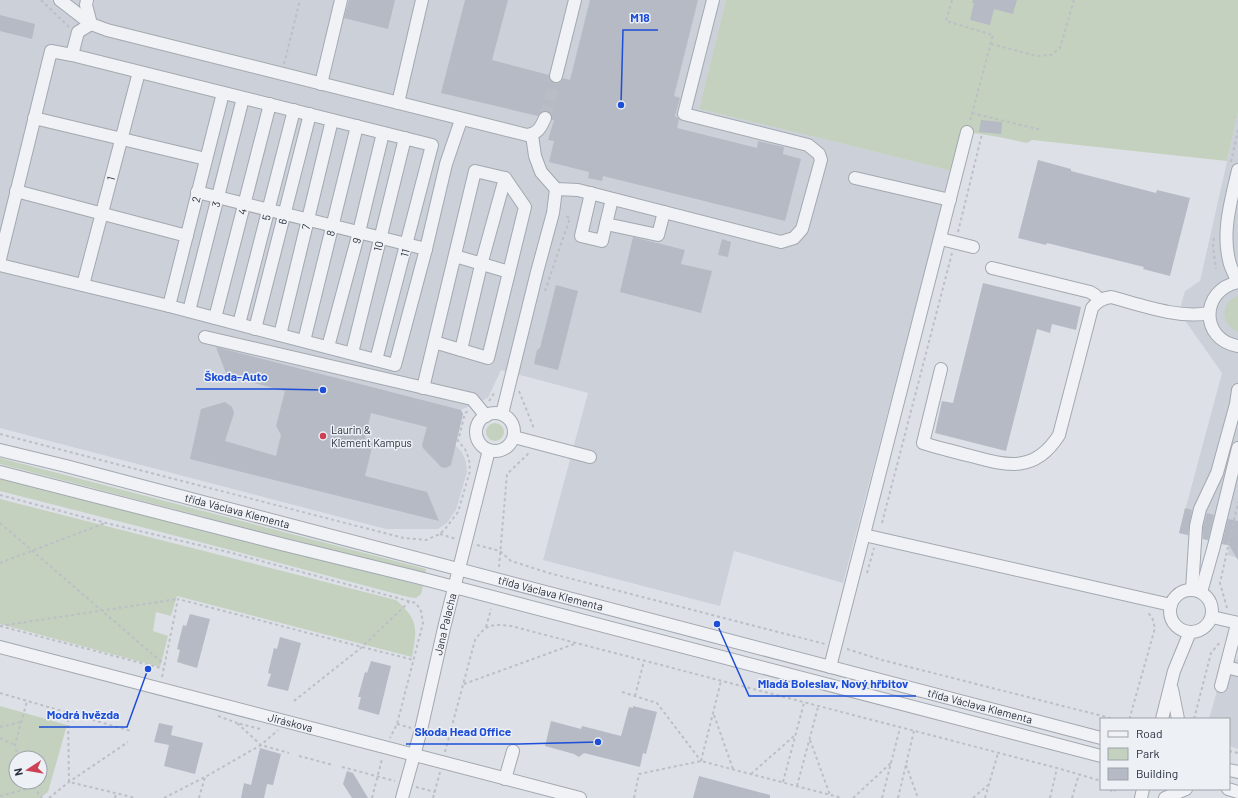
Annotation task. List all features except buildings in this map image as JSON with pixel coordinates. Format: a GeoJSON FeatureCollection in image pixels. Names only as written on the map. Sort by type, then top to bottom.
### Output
{"type":"FeatureCollection","features":[{"type":"Feature","properties":{"kind":"street"},"geometry":{"type":"LineString","coordinates":[[60,0],[91,24],[107,30],[461,120],[532,135],[540,128],[545,118]]}},
{"type":"Feature","properties":{"kind":"street"},"geometry":{"type":"LineString","coordinates":[[87,0],[86,5],[91,24]]}},
{"type":"Feature","properties":{"kind":"street"},"geometry":{"type":"LineString","coordinates":[[321,84],[340,0]]}},
{"type":"Feature","properties":{"kind":"street"},"geometry":{"type":"LineString","coordinates":[[398,103],[422,0]]}},
{"type":"Feature","properties":{"kind":"street"},"geometry":{"type":"LineString","coordinates":[[556,76],[575,0]]}},
{"type":"Feature","properties":{"kind":"street"},"geometry":{"type":"LineString","coordinates":[[532,135],[535,156],[541,172],[556,189],[578,190],[591,193],[781,242],[794,238],[802,229],[821,160],[819,154],[808,145],[684,114],[713,0]]}},
{"type":"Feature","properties":{"kind":"street"},"geometry":{"type":"LineString","coordinates":[[72,55],[78,32],[91,24]]}},
{"type":"Feature","properties":{"kind":"street"},"geometry":{"type":"LineString","coordinates":[[0,260],[51,51],[405,138]]}},
{"type":"Feature","properties":{"kind":"street","name":"1"},"geometry":{"type":"LineString","coordinates":[[83,285],[139,72]]}},
{"type":"Feature","properties":{"kind":"street","name":"2"},"geometry":{"type":"LineString","coordinates":[[169,306],[223,93]]}},
{"type":"Feature","properties":{"kind":"street","name":"3"},"geometry":{"type":"LineString","coordinates":[[189,312],[244,98]]}},
{"type":"Feature","properties":{"kind":"street","name":"4"},"geometry":{"type":"LineString","coordinates":[[215,318],[270,104]]}},
{"type":"Feature","properties":{"kind":"street","name":"5"},"geometry":{"type":"LineString","coordinates":[[239,324],[294,110]]}},
{"type":"Feature","properties":{"kind":"street","name":"6"},"geometry":{"type":"LineString","coordinates":[[255,329],[310,114]]}},
{"type":"Feature","properties":{"kind":"street"},"geometry":{"type":"LineString","coordinates":[[34,118],[206,160]]}},
{"type":"Feature","properties":{"kind":"street","name":"7"},"geometry":{"type":"LineString","coordinates":[[280,335],[332,120]]}},
{"type":"Feature","properties":{"kind":"street"},"geometry":{"type":"LineString","coordinates":[[0,265],[169,306],[395,365],[426,249],[446,164],[461,120]]}},
{"type":"Feature","properties":{"kind":"street","name":"8"},"geometry":{"type":"LineString","coordinates":[[304,341],[357,126]]}},
{"type":"Feature","properties":{"kind":"street"},"geometry":{"type":"LineString","coordinates":[[830,667],[841,648],[864,535],[941,239],[967,132]]}},
{"type":"Feature","properties":{"kind":"street","name":"9"},"geometry":{"type":"LineString","coordinates":[[328,347],[359,232],[383,133]]}},
{"type":"Feature","properties":{"kind":"street","name":"11"},"geometry":{"type":"LineString","coordinates":[[376,360],[432,145],[405,138]]}},
{"type":"Feature","properties":{"kind":"street","name":"10"},"geometry":{"type":"LineString","coordinates":[[352,353],[405,138]]}},
{"type":"Feature","properties":{"kind":"street"},"geometry":{"type":"LineString","coordinates":[[1236,349],[1225,342],[1216,333],[1210,322],[1209,313],[1210,304],[1221,289],[1229,284],[1238,282],[1230,264],[1227,248],[1227,227],[1238,170]]}},
{"type":"Feature","properties":{"kind":"street"},"geometry":{"type":"LineString","coordinates":[[423,388],[434,342],[455,256],[475,171],[505,178],[525,207],[488,358],[434,342]]}},
{"type":"Feature","properties":{"kind":"street"},"geometry":{"type":"LineString","coordinates":[[461,350],[481,265],[505,178]]}},
{"type":"Feature","properties":{"kind":"street"},"geometry":{"type":"LineString","coordinates":[[855,178],[950,200]]}},
{"type":"Feature","properties":{"kind":"street"},"geometry":{"type":"LineString","coordinates":[[502,414],[514,391],[513,373],[537,272],[553,213],[556,189]]}},
{"type":"Feature","properties":{"kind":"street"},"geometry":{"type":"LineString","coordinates":[[16,191],[187,236]]}},
{"type":"Feature","properties":{"kind":"street"},"geometry":{"type":"LineString","coordinates":[[197,192],[426,249]]}},
{"type":"Feature","properties":{"kind":"street"},"geometry":{"type":"LineString","coordinates":[[591,193],[581,236],[602,242],[612,199]]}},
{"type":"Feature","properties":{"kind":"street"},"geometry":{"type":"LineString","coordinates":[[606,224],[658,235],[664,212]]}},
{"type":"Feature","properties":{"kind":"street"},"geometry":{"type":"LineString","coordinates":[[941,239],[973,247]]}},
{"type":"Feature","properties":{"kind":"street"},"geometry":{"type":"LineString","coordinates":[[455,256],[481,265],[509,272]]}},
{"type":"Feature","properties":{"kind":"street"},"geometry":{"type":"LineString","coordinates":[[992,268],[1090,292],[1096,295],[1100,300]]}},
{"type":"Feature","properties":{"kind":"street"},"geometry":{"type":"LineString","coordinates":[[941,369],[923,443],[1007,465],[1025,463],[1034,459],[1048,449],[1059,435],[1092,308],[1100,300],[1111,297],[1181,314],[1196,315],[1209,313]]}},
{"type":"Feature","properties":{"kind":"street"},"geometry":{"type":"LineString","coordinates":[[205,337],[472,399],[482,411],[502,414],[511,421],[514,427],[514,437],[511,444],[506,448],[495,451],[489,450],[480,443],[477,438],[477,432],[482,411]]}},
{"type":"Feature","properties":{"kind":"street"},"geometry":{"type":"LineString","coordinates":[[1196,591],[1196,526],[1200,509],[1217,473],[1236,404],[1238,390]]}},
{"type":"Feature","properties":{"kind":"street"},"geometry":{"type":"LineString","coordinates":[[514,437],[590,457]]}},
{"type":"Feature","properties":{"kind":"street"},"geometry":{"type":"LineString","coordinates":[[1196,591],[1206,575],[1238,448]]}},
{"type":"Feature","properties":{"kind":"street","name":"třída Václava Klementa"},"geometry":{"type":"LineString","coordinates":[[0,450],[89,472],[1100,738]]}},
{"type":"Feature","properties":{"kind":"street","name":"Jana Palacha"},"geometry":{"type":"LineString","coordinates":[[402,798],[414,755],[458,570],[489,450]]}},
{"type":"Feature","properties":{"kind":"street","name":"třída Václava Klementa"},"geometry":{"type":"LineString","coordinates":[[0,472],[1100,756]]}},
{"type":"Feature","properties":{"kind":"street"},"geometry":{"type":"LineString","coordinates":[[864,535],[1171,606]]}},
{"type":"Feature","properties":{"kind":"street"},"geometry":{"type":"LineString","coordinates":[[1185,591],[1196,591],[1210,600],[1212,606],[1212,617],[1207,626],[1199,631],[1190,632],[1182,630],[1176,626],[1172,620],[1170,613],[1171,606],[1174,599],[1179,594],[1185,591]]}},
{"type":"Feature","properties":{"kind":"street"},"geometry":{"type":"LineString","coordinates":[[1212,617],[1235,623],[1221,686]]}},
{"type":"Feature","properties":{"kind":"street"},"geometry":{"type":"LineString","coordinates":[[1162,718],[1180,654],[1190,632]]}},
{"type":"Feature","properties":{"kind":"street","name":"Jiráskova"},"geometry":{"type":"LineString","coordinates":[[0,647],[580,798]]}},
{"type":"Feature","properties":{"kind":"street"},"geometry":{"type":"LineString","coordinates":[[1226,667],[1238,670]]}},
{"type":"Feature","properties":{"kind":"street"},"geometry":{"type":"LineString","coordinates":[[1171,682],[1173,700],[1178,718]]}},
{"type":"Feature","properties":{"kind":"street"},"geometry":{"type":"LineString","coordinates":[[506,779],[513,751]]}},
{"type":"Feature","properties":{"kind":"street"},"geometry":{"type":"LineString","coordinates":[[1165,798],[1184,790]]}},
{"type":"Feature","properties":{"kind":"path"},"geometry":{"type":"LineString","coordinates":[[41,0],[70,28],[78,32]]}},
{"type":"Feature","properties":{"kind":"path"},"geometry":{"type":"LineString","coordinates":[[282,74],[299,0]]}},
{"type":"Feature","properties":{"kind":"path"},"geometry":{"type":"LineString","coordinates":[[952,0],[946,21],[993,35],[967,132]]}},
{"type":"Feature","properties":{"kind":"path"},"geometry":{"type":"LineString","coordinates":[[991,44],[1036,56],[1051,55],[1060,48],[1074,0]]}},
{"type":"Feature","properties":{"kind":"path"},"geometry":{"type":"LineString","coordinates":[[972,113],[1041,130]]}},
{"type":"Feature","properties":{"kind":"path"},"geometry":{"type":"LineString","coordinates":[[882,523],[982,134]]}},
{"type":"Feature","properties":{"kind":"path"},"geometry":{"type":"LineString","coordinates":[[513,373],[514,391],[533,426],[532,441],[527,456],[507,474],[500,551],[511,561],[548,573],[1110,718]]}},
{"type":"Feature","properties":{"kind":"path"},"geometry":{"type":"LineString","coordinates":[[0,434],[404,538],[426,540],[440,534],[458,512],[470,471],[469,459],[458,441],[465,413],[482,411],[498,386],[514,391]]}},
{"type":"Feature","properties":{"kind":"path"},"geometry":{"type":"LineString","coordinates":[[0,495],[106,523],[228,552],[416,603],[421,611],[423,623],[397,724],[385,747],[372,798]]}},
{"type":"Feature","properties":{"kind":"path"},"geometry":{"type":"LineString","coordinates":[[1194,718],[1211,653],[1235,623],[1220,583],[1238,502]]}},
{"type":"Feature","properties":{"kind":"path"},"geometry":{"type":"LineString","coordinates":[[0,523],[165,665]]}},
{"type":"Feature","properties":{"kind":"path"},"geometry":{"type":"LineString","coordinates":[[0,563],[106,523]]}},
{"type":"Feature","properties":{"kind":"path"},"geometry":{"type":"LineString","coordinates":[[867,575],[875,546]]}},
{"type":"Feature","properties":{"kind":"path"},"geometry":{"type":"LineString","coordinates":[[0,626],[178,599],[414,660]]}},
{"type":"Feature","properties":{"kind":"path"},"geometry":{"type":"LineString","coordinates":[[160,688],[178,599]]}},
{"type":"Feature","properties":{"kind":"path"},"geometry":{"type":"LineString","coordinates":[[294,701],[362,647],[409,602]]}},
{"type":"Feature","properties":{"kind":"path"},"geometry":{"type":"LineString","coordinates":[[1131,718],[1155,628],[1152,617],[1146,611]]}},
{"type":"Feature","properties":{"kind":"path"},"geometry":{"type":"LineString","coordinates":[[433,798],[475,640],[486,627],[496,625],[511,626],[644,660],[818,707],[1057,768],[1100,782]]}},
{"type":"Feature","properties":{"kind":"path"},"geometry":{"type":"LineString","coordinates":[[0,626],[164,670]]}},
{"type":"Feature","properties":{"kind":"path"},"geometry":{"type":"LineString","coordinates":[[841,648],[848,642]]}},
{"type":"Feature","properties":{"kind":"path"},"geometry":{"type":"LineString","coordinates":[[464,684],[578,643]]}},
{"type":"Feature","properties":{"kind":"path"},"geometry":{"type":"LineString","coordinates":[[635,696],[644,660]]}},
{"type":"Feature","properties":{"kind":"path"},"geometry":{"type":"LineString","coordinates":[[701,761],[721,681]]}},
{"type":"Feature","properties":{"kind":"path"},"geometry":{"type":"LineString","coordinates":[[622,692],[657,703],[701,761]]}},
{"type":"Feature","properties":{"kind":"path"},"geometry":{"type":"LineString","coordinates":[[0,693],[131,731]]}},
{"type":"Feature","properties":{"kind":"path"},"geometry":{"type":"LineString","coordinates":[[16,750],[14,745],[27,701]]}},
{"type":"Feature","properties":{"kind":"path"},"geometry":{"type":"LineString","coordinates":[[782,782],[804,703]]}},
{"type":"Feature","properties":{"kind":"path"},"geometry":{"type":"LineString","coordinates":[[798,786],[818,707]]}},
{"type":"Feature","properties":{"kind":"path"},"geometry":{"type":"LineString","coordinates":[[68,713],[69,782]]}},
{"type":"Feature","properties":{"kind":"path"},"geometry":{"type":"LineString","coordinates":[[713,714],[732,769]]}},
{"type":"Feature","properties":{"kind":"path"},"geometry":{"type":"LineString","coordinates":[[0,727],[21,722]]}},
{"type":"Feature","properties":{"kind":"path"},"geometry":{"type":"LineString","coordinates":[[164,798],[205,777],[261,745],[288,722]]}},
{"type":"Feature","properties":{"kind":"path"},"geometry":{"type":"LineString","coordinates":[[260,729],[237,723],[261,745],[289,753]]}},
{"type":"Feature","properties":{"kind":"path"},"geometry":{"type":"LineString","coordinates":[[882,798],[900,728]]}},
{"type":"Feature","properties":{"kind":"path"},"geometry":{"type":"LineString","coordinates":[[898,798],[914,732]]}},
{"type":"Feature","properties":{"kind":"path"},"geometry":{"type":"LineString","coordinates":[[751,774],[795,735]]}},
{"type":"Feature","properties":{"kind":"path"},"geometry":{"type":"LineString","coordinates":[[0,738],[14,745]]}},
{"type":"Feature","properties":{"kind":"path"},"geometry":{"type":"LineString","coordinates":[[810,739],[830,795]]}},
{"type":"Feature","properties":{"kind":"path"},"geometry":{"type":"LineString","coordinates":[[49,798],[69,782],[128,742]]}},
{"type":"Feature","properties":{"kind":"path"},"geometry":{"type":"LineString","coordinates":[[985,798],[998,753]]}},
{"type":"Feature","properties":{"kind":"path"},"geometry":{"type":"LineString","coordinates":[[299,756],[333,765]]}},
{"type":"Feature","properties":{"kind":"path"},"geometry":{"type":"LineString","coordinates":[[634,798],[639,774],[701,761],[842,798]]}},
{"type":"Feature","properties":{"kind":"path"},"geometry":{"type":"LineString","coordinates":[[853,798],[892,762]]}},
{"type":"Feature","properties":{"kind":"path"},"geometry":{"type":"LineString","coordinates":[[906,764],[918,798]]}},
{"type":"Feature","properties":{"kind":"path"},"geometry":{"type":"LineString","coordinates":[[342,767],[397,781]]}},
{"type":"Feature","properties":{"kind":"path"},"geometry":{"type":"LineString","coordinates":[[1050,798],[1057,768]]}},
{"type":"Feature","properties":{"kind":"path"},"geometry":{"type":"LineString","coordinates":[[1072,798],[1079,774]]}},
{"type":"Feature","properties":{"kind":"path"},"geometry":{"type":"LineString","coordinates":[[200,798],[205,777]]}},
{"type":"Feature","properties":{"kind":"path"},"geometry":{"type":"LineString","coordinates":[[69,782],[136,798]]}},
{"type":"Feature","properties":{"kind":"path"},"geometry":{"type":"LineString","coordinates":[[973,798],[989,784]]}},
{"type":"Feature","properties":{"kind":"path"},"geometry":{"type":"LineString","coordinates":[[415,786],[434,792]]}},
{"type":"Feature","properties":{"kind":"path"},"geometry":{"type":"LineString","coordinates":[[0,796],[23,790]]}},
{"type":"Feature","properties":{"kind":"path"},"geometry":{"type":"LineString","coordinates":[[115,798],[116,793]]}},
{"type":"Feature","properties":{"kind":"shaded area"},"geometry":{"type":"Polygon","coordinates":[[[0,0],[726,0],[699,109],[951,171],[843,583],[734,551],[720,606],[543,560],[588,393],[501,370],[488,398],[454,413],[449,439],[462,452],[466,462],[467,472],[456,510],[447,523],[438,529],[386,529],[0,428],[0,0]]]}},
{"type":"Feature","properties":{"kind":"shaded area"},"geometry":{"type":"Polygon","coordinates":[[[1238,113],[1238,558],[1228,555],[1229,546],[1179,533],[1222,373],[1179,312],[1185,291],[1200,281],[1238,113]]]}},
{"type":"Feature","properties":{"kind":"shaded area"},"geometry":{"type":"Polygon","coordinates":[[[1238,658],[1238,749],[1230,746],[1230,718],[1209,718],[1223,670],[1238,658]]]}},
{"type":"Feature","properties":{"kind":"green space"},"geometry":{"type":"Polygon","coordinates":[[[726,0],[1238,0],[1238,113],[1227,161],[1032,140],[1027,143],[961,131],[951,171],[699,109],[726,0]]]}},
{"type":"Feature","properties":{"kind":"green space"},"geometry":{"type":"Polygon","coordinates":[[[1238,296],[1238,332],[1232,329],[1228,324],[1224,314],[1228,303],[1238,296]]]}},
{"type":"Feature","properties":{"kind":"green space"},"geometry":{"type":"Polygon","coordinates":[[[495,423],[499,424],[503,428],[503,436],[499,440],[495,441],[491,440],[487,436],[486,432],[487,428],[491,424],[495,423]]]}},
{"type":"Feature","properties":{"kind":"green space"},"geometry":{"type":"Polygon","coordinates":[[[0,458],[426,569],[425,574],[0,464],[0,458]]]}},
{"type":"Feature","properties":{"kind":"green space"},"geometry":{"type":"Polygon","coordinates":[[[0,477],[423,586],[421,594],[416,598],[408,597],[0,491],[0,477]]]}},
{"type":"Feature","properties":{"kind":"green space"},"geometry":{"type":"Polygon","coordinates":[[[0,499],[396,600],[409,613],[414,626],[415,639],[412,657],[177,596],[171,616],[156,612],[153,631],[168,636],[160,667],[0,624],[0,499]]]}},
{"type":"Feature","properties":{"kind":"green space"},"geometry":{"type":"Polygon","coordinates":[[[0,706],[67,725],[48,792],[40,798],[0,798],[0,706]]]}},
{"type":"Feature","properties":{"kind":"tunnel"},"geometry":{"type":"LineString","coordinates":[[545,118],[556,76]]}},
{"type":"Feature","properties":{"kind":"place","name":"M18"},"geometry":{"type":"Point","coordinates":[621,105]}},
{"type":"Feature","properties":{"kind":"place","name":"Škoda-Auto"},"geometry":{"type":"Point","coordinates":[323,390]}},
{"type":"Feature","properties":{"kind":"place","name":"Laurin & Klement Kampus"},"geometry":{"type":"Point","coordinates":[323,436]}},
{"type":"Feature","properties":{"kind":"place","name":"Mladá Boleslav, Nový hřbitov"},"geometry":{"type":"Point","coordinates":[717,624]}},
{"type":"Feature","properties":{"kind":"place","name":"Modrá hvězda"},"geometry":{"type":"Point","coordinates":[148,669]}},
{"type":"Feature","properties":{"kind":"place","name":"Skoda Head Office"},"geometry":{"type":"Point","coordinates":[598,742]}}]}
